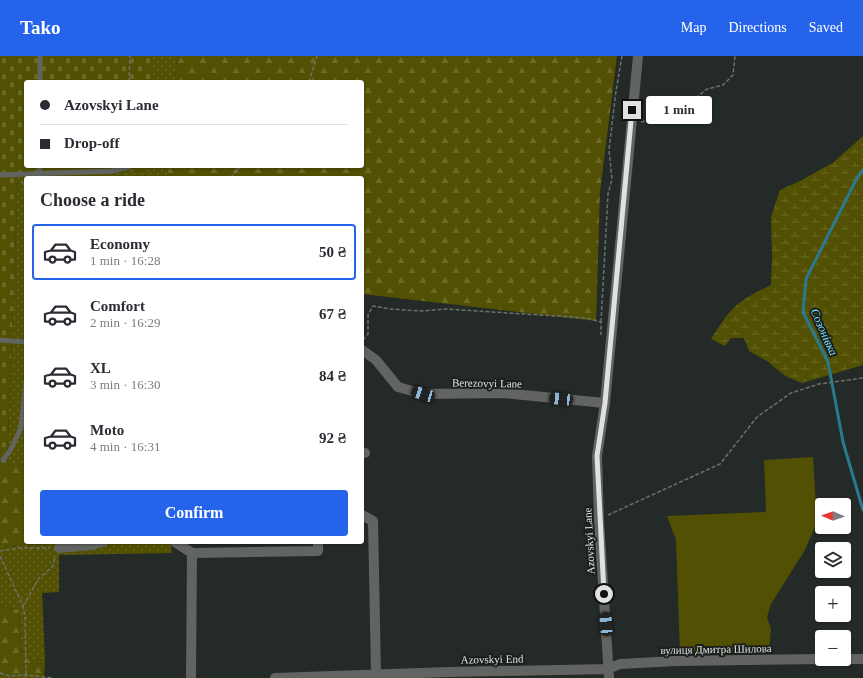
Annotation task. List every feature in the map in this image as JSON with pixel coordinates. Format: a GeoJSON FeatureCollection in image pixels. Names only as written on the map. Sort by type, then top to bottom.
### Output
{"type":"FeatureCollection","features":[{"type":"Feature","properties":{"kind":"street","name":"Azovskyi Lane"},"geometry":{"type":"LineString","coordinates":[[609,673],[599,520],[597,456],[605,403],[638,56]]}},
{"type":"Feature","properties":{"kind":"street","name":"Berezovyi Lane"},"geometry":{"type":"LineString","coordinates":[[364,351],[376,360],[398,387],[423,394],[503,394],[605,403]]}},
{"type":"Feature","properties":{"kind":"street"},"geometry":{"type":"LineString","coordinates":[[364,516],[373,521],[376,674]]}},
{"type":"Feature","properties":{"kind":"street"},"geometry":{"type":"LineString","coordinates":[[59,548],[88,544]]}},
{"type":"Feature","properties":{"kind":"street"},"geometry":{"type":"LineString","coordinates":[[178,544],[192,553],[318,546]]}},
{"type":"Feature","properties":{"kind":"street"},"geometry":{"type":"LineString","coordinates":[[191,678],[192,553]]}},
{"type":"Feature","properties":{"kind":"street","name":"вулиця Дмитра Шилова"},"geometry":{"type":"LineString","coordinates":[[609,673],[620,664],[676,661],[815,659]]}},
{"type":"Feature","properties":{"kind":"street"},"geometry":{"type":"LineString","coordinates":[[851,659],[863,659]]}},
{"type":"Feature","properties":{"kind":"street","name":"Azovskyi End"},"geometry":{"type":"LineString","coordinates":[[275,678],[376,674],[609,673]]}},
{"type":"Feature","properties":{"kind":"lane"},"geometry":{"type":"LineString","coordinates":[[40,56],[40,80]]}},
{"type":"Feature","properties":{"kind":"lane"},"geometry":{"type":"LineString","coordinates":[[0,175],[39,175],[112,171],[125,168]]}},
{"type":"Feature","properties":{"kind":"lane"},"geometry":{"type":"LineString","coordinates":[[0,340],[24,342]]}},
{"type":"Feature","properties":{"kind":"lane"},"geometry":{"type":"LineString","coordinates":[[3,460],[10,451],[21,428],[24,400]]}},
{"type":"Feature","properties":{"kind":"path"},"geometry":{"type":"LineString","coordinates":[[129,80],[130,56]]}},
{"type":"Feature","properties":{"kind":"path"},"geometry":{"type":"LineString","coordinates":[[310,80],[317,56]]}},
{"type":"Feature","properties":{"kind":"path"},"geometry":{"type":"LineString","coordinates":[[601,342],[608,194],[612,179],[610,150],[616,91],[622,56]]}},
{"type":"Feature","properties":{"kind":"path"},"geometry":{"type":"LineString","coordinates":[[631,124],[652,119],[688,104],[707,89],[723,85],[732,75],[735,56]]}},
{"type":"Feature","properties":{"kind":"path"},"geometry":{"type":"LineString","coordinates":[[232,176],[239,168]]}},
{"type":"Feature","properties":{"kind":"path"},"geometry":{"type":"LineString","coordinates":[[12,174],[22,179],[24,187]]}},
{"type":"Feature","properties":{"kind":"path"},"geometry":{"type":"LineString","coordinates":[[364,339],[368,334],[368,315],[373,306],[390,309],[421,311],[446,309],[513,312],[587,318],[601,322]]}},
{"type":"Feature","properties":{"kind":"path"},"geometry":{"type":"LineString","coordinates":[[599,520],[675,483],[720,464],[757,418],[791,393],[819,384],[863,378]]}},
{"type":"Feature","properties":{"kind":"path"},"geometry":{"type":"LineString","coordinates":[[0,551],[19,548],[59,548],[52,567],[39,578],[23,606]]}},
{"type":"Feature","properties":{"kind":"path"},"geometry":{"type":"LineString","coordinates":[[0,556],[23,606],[25,617],[26,678]]}},
{"type":"Feature","properties":{"kind":"path"},"geometry":{"type":"LineString","coordinates":[[0,674],[10,676],[26,675],[53,678]]}},
{"type":"Feature","properties":{"kind":"green space"},"geometry":{"type":"Polygon","coordinates":[[[0,56],[153,56],[153,80],[24,80],[24,168],[153,168],[153,171],[18,176],[7,464],[0,464],[0,56]]]}},
{"type":"Feature","properties":{"kind":"green space"},"geometry":{"type":"Polygon","coordinates":[[[153,56],[177,56],[175,80],[153,80],[153,56]]]}},
{"type":"Feature","properties":{"kind":"green space"},"geometry":{"type":"Polygon","coordinates":[[[177,56],[617,56],[600,192],[596,321],[364,294],[364,176],[167,176],[168,168],[364,168],[364,80],[175,80],[177,56]]]}},
{"type":"Feature","properties":{"kind":"green space"},"geometry":{"type":"Polygon","coordinates":[[[863,136],[863,365],[802,383],[785,376],[767,361],[749,351],[744,338],[731,338],[725,346],[711,339],[724,319],[736,306],[750,296],[771,285],[771,217],[780,190],[800,181],[834,162],[863,136]]]}},
{"type":"Feature","properties":{"kind":"green space"},"geometry":{"type":"Polygon","coordinates":[[[153,168],[168,168],[167,176],[24,176],[24,464],[7,464],[18,176],[153,171],[153,168]]]}},
{"type":"Feature","properties":{"kind":"green space"},"geometry":{"type":"Polygon","coordinates":[[[813,457],[816,498],[815,527],[805,550],[771,604],[767,617],[771,629],[769,653],[680,654],[676,540],[667,516],[766,512],[764,460],[813,457]]]}},
{"type":"Feature","properties":{"kind":"green space"},"geometry":{"type":"Polygon","coordinates":[[[0,464],[24,464],[24,544],[46,544],[0,546],[0,464]]]}},
{"type":"Feature","properties":{"kind":"green space"},"geometry":{"type":"Polygon","coordinates":[[[46,544],[170,544],[172,553],[59,555],[59,592],[42,593],[45,660],[22,658],[19,610],[0,605],[0,546],[46,544]]]}},
{"type":"Feature","properties":{"kind":"green space"},"geometry":{"type":"Polygon","coordinates":[[[0,605],[19,610],[22,658],[45,660],[44,678],[0,678],[0,605]]]}},
{"type":"Feature","properties":{"kind":"waterway","name":"Созонівка"},"geometry":{"type":"LineString","coordinates":[[863,170],[857,178],[806,279],[803,312],[828,362],[843,442],[863,510]]}},
{"type":"Feature","properties":{"kind":"route"},"geometry":{"type":"LineString","coordinates":[[604,594],[599,520],[597,456],[605,403],[632,110]]}}]}
